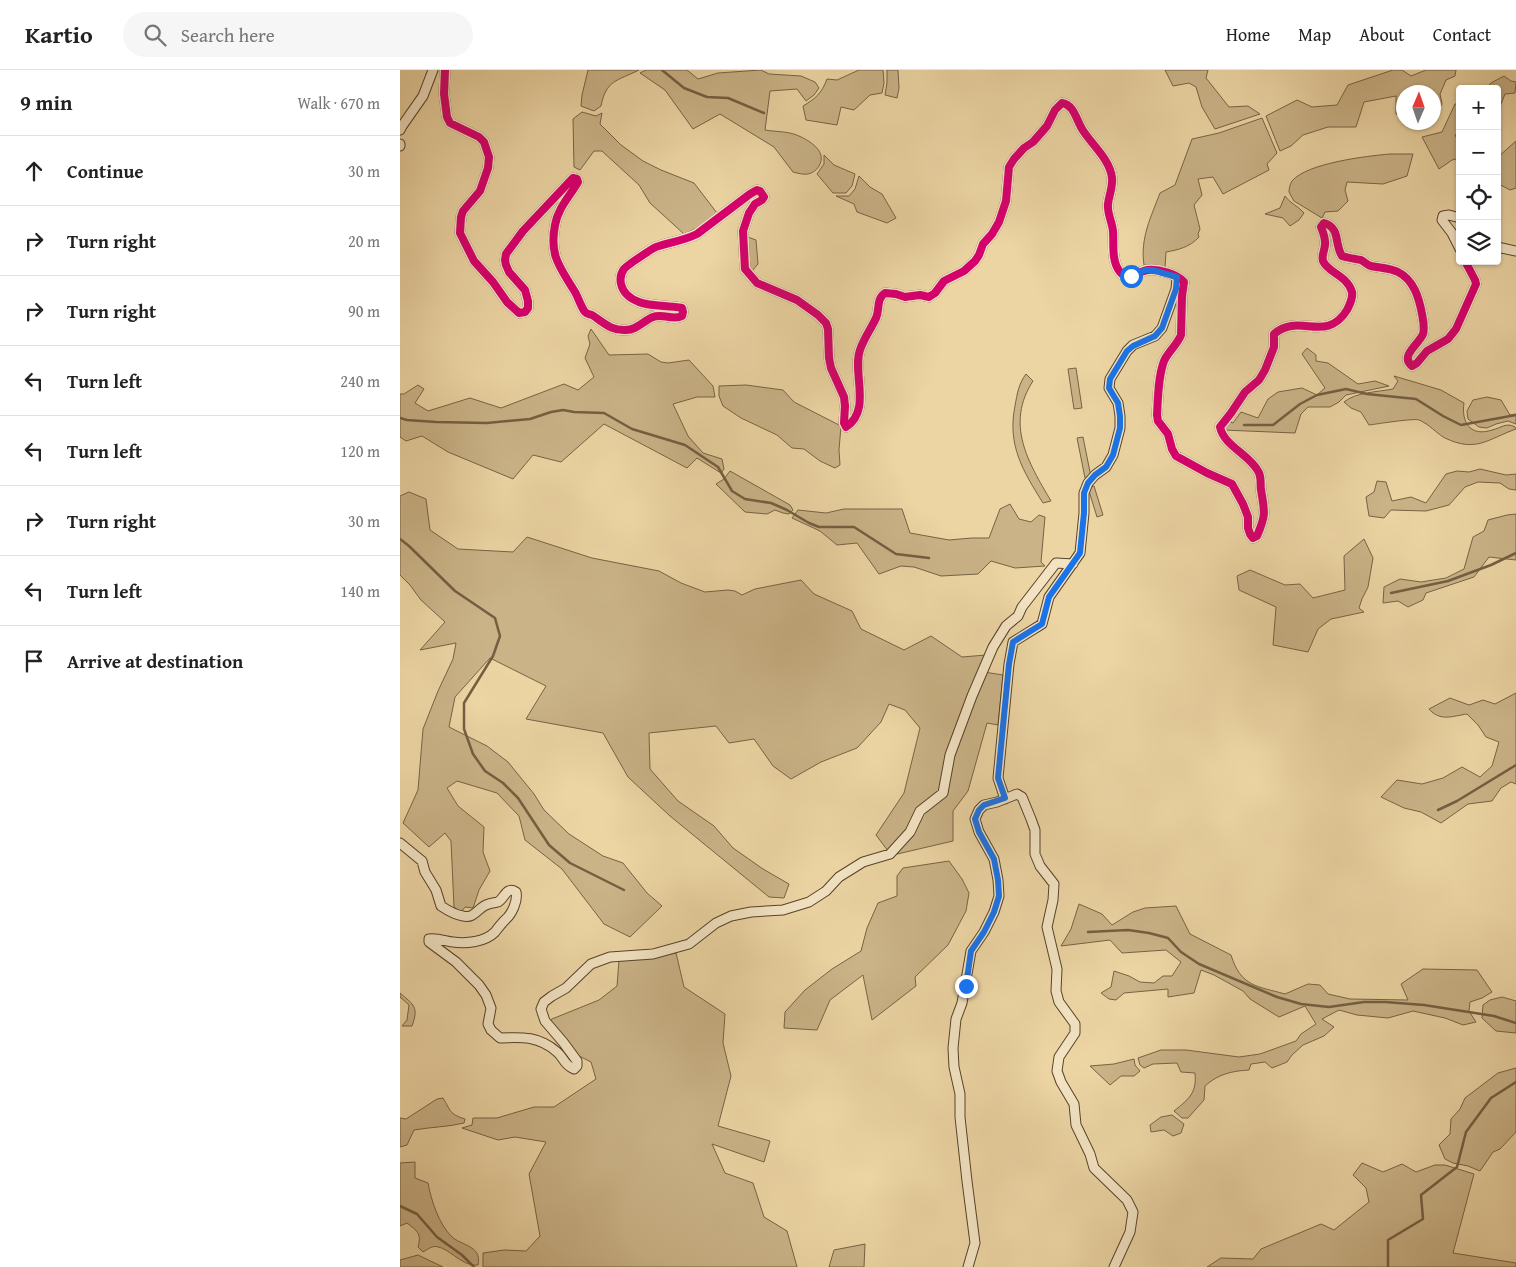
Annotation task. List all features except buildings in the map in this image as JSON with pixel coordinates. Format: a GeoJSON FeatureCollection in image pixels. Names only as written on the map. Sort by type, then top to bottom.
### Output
{"type":"FeatureCollection","features":[{"type":"Feature","properties":{"kind":"street"},"geometry":{"type":"LineString","coordinates":[[400,130],[423,96],[433,70]]}},
{"type":"Feature","properties":{"kind":"street"},"geometry":{"type":"LineString","coordinates":[[445,70],[444,94],[447,117],[450,123],[479,137],[484,142],[489,158],[488,168],[480,191],[463,211],[460,233],[474,261],[493,282],[507,302],[519,313],[525,312],[528,308],[528,301],[525,290],[509,272],[505,260],[506,254],[523,230],[573,178],[576,178],[578,182],[562,206],[555,221],[553,236],[558,266],[586,313],[613,329],[621,330],[637,327],[658,316],[678,318],[682,316],[683,312],[682,308],[648,304],[632,299],[622,287],[621,280],[626,266],[652,248],[687,239],[697,234],[750,194],[757,190],[760,191],[764,197],[755,204],[749,213],[742,231],[745,269],[757,283],[796,300],[826,323],[831,368],[844,397],[844,423],[846,427],[854,421],[857,415],[860,398],[858,366],[860,350],[876,318],[879,299],[884,293],[905,297],[920,295],[929,297],[935,293],[944,281],[964,271],[975,261],[999,222],[1006,201],[1009,167],[1024,148],[1033,142],[1047,126],[1055,110],[1062,103],[1066,104],[1070,107],[1082,129],[1109,168],[1112,177],[1108,205],[1113,230],[1114,254],[1119,271],[1124,275],[1131,276],[1146,270],[1152,270],[1177,277],[1184,282],[1181,335],[1165,360],[1161,373],[1156,415],[1158,421],[1168,434],[1176,456],[1232,484],[1243,504],[1248,517],[1250,534],[1253,538],[1257,536],[1260,530],[1265,508],[1258,469],[1228,440],[1221,432],[1220,427],[1245,392],[1259,380],[1265,370],[1274,347],[1274,334],[1278,330],[1290,326],[1318,327],[1333,325],[1340,320],[1350,304],[1352,296],[1348,283],[1326,266],[1324,262],[1322,255],[1326,243],[1321,227],[1324,223],[1334,229],[1342,256],[1362,260],[1369,265],[1398,272],[1412,284],[1420,304],[1424,329],[1422,336],[1409,352],[1407,358],[1408,363],[1412,366],[1427,351],[1448,339],[1456,329],[1476,284],[1467,265]]}},
{"type":"Feature","properties":{"kind":"street"},"geometry":{"type":"LineString","coordinates":[[1456,217],[1444,216],[1442,220],[1456,241]]}},
{"type":"Feature","properties":{"kind":"street"},"geometry":{"type":"LineString","coordinates":[[1501,248],[1516,251]]}},
{"type":"Feature","properties":{"kind":"street"},"geometry":{"type":"LineString","coordinates":[[1005,798],[998,778],[1009,664],[1013,642],[1042,624],[1049,597],[1080,553],[1084,493],[1088,483],[1106,467],[1113,455],[1120,428],[1118,403],[1109,388],[1110,379],[1127,351],[1133,346],[1155,336],[1162,328],[1176,289],[1177,277]]}},
{"type":"Feature","properties":{"kind":"street"},"geometry":{"type":"LineString","coordinates":[[400,843],[422,861],[424,872],[436,890],[441,906],[450,911],[463,916],[470,916],[486,905],[499,901],[510,890],[516,892],[515,903],[508,918],[489,937],[473,941],[454,942],[435,938],[429,939],[430,942],[456,962],[480,985],[491,1008],[488,1024],[491,1030],[500,1038],[520,1036],[545,1042],[559,1054],[567,1066],[574,1069],[577,1066],[577,1061],[544,1021],[541,1009],[544,1002],[566,988],[591,964],[610,957],[653,954],[689,944],[716,923],[731,916],[751,912],[782,910],[809,902],[826,891],[839,877],[863,862],[890,854],[910,832],[920,811],[943,793],[950,755],[972,696],[993,647],[1006,626],[1018,616],[1022,607],[1056,562],[1073,564]]}},
{"type":"Feature","properties":{"kind":"street"},"geometry":{"type":"LineString","coordinates":[[968,1267],[974,1243],[966,1181],[960,1094],[954,1067],[953,1048],[956,1019],[962,1003],[971,951],[984,932],[994,912],[999,896],[994,859],[979,832],[975,819],[979,810],[984,805],[1017,794],[1022,797],[1035,830],[1036,854],[1040,866],[1054,884],[1053,900],[1047,927],[1056,969],[1056,991],[1059,1002],[1075,1024],[1075,1033],[1059,1057],[1056,1071],[1074,1104],[1076,1125],[1090,1154],[1094,1168],[1127,1200],[1133,1212],[1130,1232],[1114,1267]]}},
{"type":"Feature","properties":{"kind":"shaded area"},"geometry":{"type":"Polygon","coordinates":[[[588,70],[639,70],[609,86],[601,106],[594,111],[581,106],[588,70]]]}},
{"type":"Feature","properties":{"kind":"shaded area"},"geometry":{"type":"Polygon","coordinates":[[[646,70],[687,70],[698,79],[718,73],[761,70],[769,74],[801,76],[815,82],[819,88],[806,101],[797,89],[770,91],[765,130],[791,133],[808,141],[816,147],[821,155],[819,166],[812,173],[808,174],[793,172],[774,147],[720,114],[693,129],[665,90],[640,73],[646,70]]]}},
{"type":"Feature","properties":{"kind":"shaded area"},"geometry":{"type":"Polygon","coordinates":[[[859,70],[883,70],[884,83],[882,93],[870,95],[854,110],[841,107],[837,125],[806,120],[803,106],[818,95],[827,79],[837,80],[859,70]]]}},
{"type":"Feature","properties":{"kind":"shaded area"},"geometry":{"type":"Polygon","coordinates":[[[887,70],[898,70],[899,88],[897,98],[885,95],[887,70]]]}},
{"type":"Feature","properties":{"kind":"shaded area"},"geometry":{"type":"Polygon","coordinates":[[[1165,70],[1208,70],[1206,78],[1229,107],[1248,106],[1260,114],[1215,129],[1202,107],[1196,87],[1189,83],[1173,86],[1165,70]]]}},
{"type":"Feature","properties":{"kind":"shaded area"},"geometry":{"type":"Polygon","coordinates":[[[1393,70],[1402,70],[1411,76],[1426,70],[1456,70],[1455,76],[1446,80],[1441,92],[1441,85],[1396,85],[1396,96],[1364,102],[1356,127],[1328,127],[1303,135],[1291,146],[1280,151],[1266,116],[1297,100],[1312,107],[1337,105],[1348,85],[1393,70]]]}},
{"type":"Feature","properties":{"kind":"shaded area"},"geometry":{"type":"Polygon","coordinates":[[[1504,76],[1516,82],[1515,93],[1505,94],[1501,104],[1501,85],[1489,85],[1504,76]]]}},
{"type":"Feature","properties":{"kind":"shaded area"},"geometry":{"type":"Polygon","coordinates":[[[1456,104],[1456,159],[1439,169],[1422,137],[1442,132],[1456,104]]]}},
{"type":"Feature","properties":{"kind":"shaded area"},"geometry":{"type":"Polygon","coordinates":[[[582,112],[596,116],[602,113],[600,124],[621,145],[643,161],[694,183],[717,213],[699,227],[684,234],[650,203],[639,185],[602,151],[594,151],[580,170],[574,167],[573,119],[582,112]]]}},
{"type":"Feature","properties":{"kind":"shaded area"},"geometry":{"type":"Polygon","coordinates":[[[1262,118],[1277,153],[1267,164],[1269,170],[1223,194],[1213,177],[1198,179],[1202,195],[1194,205],[1200,229],[1199,237],[1184,248],[1166,252],[1165,268],[1144,265],[1145,237],[1153,211],[1160,193],[1175,185],[1192,139],[1219,133],[1262,118]]]}},
{"type":"Feature","properties":{"kind":"shaded area"},"geometry":{"type":"Polygon","coordinates":[[[1516,141],[1516,188],[1510,190],[1501,185],[1501,154],[1516,141]]]}},
{"type":"Feature","properties":{"kind":"shaded area"},"geometry":{"type":"Polygon","coordinates":[[[1390,154],[1413,154],[1407,176],[1383,184],[1347,182],[1345,190],[1348,201],[1338,211],[1325,212],[1322,218],[1294,201],[1289,192],[1292,181],[1310,169],[1338,162],[1390,154]]]}},
{"type":"Feature","properties":{"kind":"shaded area"},"geometry":{"type":"Polygon","coordinates":[[[824,155],[834,165],[855,174],[852,186],[846,193],[833,193],[817,174],[824,164],[824,155]]]}},
{"type":"Feature","properties":{"kind":"shaded area"},"geometry":{"type":"Polygon","coordinates":[[[859,176],[870,187],[882,194],[896,218],[887,223],[857,212],[854,204],[836,196],[849,196],[855,189],[859,176]]]}},
{"type":"Feature","properties":{"kind":"shaded area"},"geometry":{"type":"Polygon","coordinates":[[[1285,196],[1304,213],[1299,220],[1290,226],[1283,218],[1265,214],[1280,208],[1285,196]]]}},
{"type":"Feature","properties":{"kind":"shaded area"},"geometry":{"type":"Polygon","coordinates":[[[745,236],[756,240],[758,264],[751,272],[747,264],[745,236]]]}},
{"type":"Feature","properties":{"kind":"shaded area"},"geometry":{"type":"Polygon","coordinates":[[[591,329],[609,355],[648,354],[661,362],[668,363],[689,360],[713,386],[715,397],[697,397],[673,404],[688,436],[703,453],[722,459],[724,469],[721,473],[697,458],[687,468],[604,424],[561,462],[533,455],[513,479],[448,452],[422,436],[406,441],[400,437],[400,394],[404,394],[418,385],[424,389],[415,403],[428,411],[470,398],[501,408],[564,384],[578,390],[594,377],[585,358],[590,344],[588,336],[591,329]]]}},
{"type":"Feature","properties":{"kind":"shaded area"},"geometry":{"type":"Polygon","coordinates":[[[1307,348],[1316,355],[1316,361],[1328,363],[1358,384],[1375,381],[1389,386],[1346,395],[1330,407],[1308,407],[1301,414],[1295,433],[1223,430],[1227,421],[1233,423],[1241,412],[1258,418],[1268,399],[1278,392],[1302,388],[1317,395],[1325,388],[1302,354],[1307,348]]]}},
{"type":"Feature","properties":{"kind":"shaded area"},"geometry":{"type":"Polygon","coordinates":[[[1076,368],[1082,408],[1074,409],[1068,369],[1076,368]]]}},
{"type":"Feature","properties":{"kind":"shaded area"},"geometry":{"type":"Polygon","coordinates":[[[1026,374],[1033,381],[1025,397],[1021,412],[1020,428],[1028,457],[1051,501],[1043,503],[1023,469],[1018,457],[1013,433],[1017,397],[1020,385],[1026,374]]]}},
{"type":"Feature","properties":{"kind":"shaded area"},"geometry":{"type":"Polygon","coordinates":[[[1394,376],[1441,390],[1464,403],[1464,417],[1469,427],[1473,430],[1485,432],[1509,425],[1516,429],[1482,443],[1465,444],[1445,438],[1419,420],[1403,420],[1369,425],[1361,412],[1351,408],[1344,402],[1361,394],[1393,389],[1398,381],[1394,376]]]}},
{"type":"Feature","properties":{"kind":"shaded area"},"geometry":{"type":"Polygon","coordinates":[[[746,385],[783,390],[794,402],[841,426],[840,465],[835,468],[820,461],[804,449],[792,448],[777,435],[741,418],[723,406],[719,396],[719,386],[746,385]]]}},
{"type":"Feature","properties":{"kind":"shaded area"},"geometry":{"type":"Polygon","coordinates":[[[1487,397],[1501,400],[1510,415],[1516,414],[1516,424],[1508,421],[1487,428],[1479,427],[1468,419],[1467,411],[1473,400],[1487,397]]]}},
{"type":"Feature","properties":{"kind":"shaded area"},"geometry":{"type":"Polygon","coordinates":[[[1083,437],[1091,477],[1085,478],[1077,438],[1083,437]]]}},
{"type":"Feature","properties":{"kind":"shaded area"},"geometry":{"type":"Polygon","coordinates":[[[1480,469],[1506,475],[1516,474],[1516,490],[1509,489],[1500,483],[1478,482],[1465,487],[1449,505],[1426,511],[1391,510],[1384,518],[1369,516],[1366,497],[1374,492],[1377,481],[1386,482],[1392,501],[1411,497],[1426,503],[1446,474],[1480,469]]]}},
{"type":"Feature","properties":{"kind":"shaded area"},"geometry":{"type":"Polygon","coordinates":[[[730,471],[790,505],[793,510],[789,514],[775,510],[767,514],[745,512],[716,484],[724,479],[730,471]]]}},
{"type":"Feature","properties":{"kind":"shaded area"},"geometry":{"type":"Polygon","coordinates":[[[1094,486],[1103,515],[1097,517],[1088,488],[1094,486]]]}},
{"type":"Feature","properties":{"kind":"shaded area"},"geometry":{"type":"Polygon","coordinates":[[[409,492],[426,499],[430,530],[458,549],[513,552],[527,537],[592,558],[659,571],[681,583],[705,592],[728,590],[742,595],[755,589],[801,580],[814,594],[852,611],[861,629],[904,650],[931,636],[962,657],[986,655],[940,792],[888,851],[876,835],[904,793],[920,728],[905,710],[889,704],[881,722],[857,748],[821,762],[791,779],[773,766],[754,739],[729,743],[716,726],[649,733],[650,769],[678,801],[714,826],[733,848],[789,884],[784,898],[769,897],[670,816],[628,777],[603,733],[526,719],[546,686],[490,658],[455,697],[449,727],[487,746],[508,762],[534,794],[544,810],[569,834],[603,856],[623,863],[647,893],[662,906],[630,937],[604,924],[562,869],[525,840],[519,816],[497,793],[457,781],[447,788],[458,806],[484,827],[483,852],[490,871],[479,890],[473,908],[465,907],[461,912],[454,907],[451,841],[445,833],[429,847],[403,823],[418,790],[423,729],[453,659],[456,643],[420,650],[445,622],[421,600],[400,575],[400,496],[409,492]]]}},
{"type":"Feature","properties":{"kind":"shaded area"},"geometry":{"type":"Polygon","coordinates":[[[1010,504],[1019,519],[1031,522],[1039,515],[1045,517],[1041,562],[1045,566],[1015,568],[991,561],[978,574],[941,576],[914,567],[901,566],[879,574],[857,543],[837,545],[820,531],[792,518],[798,510],[826,513],[844,509],[902,509],[910,533],[949,540],[989,538],[1000,509],[1010,504]]]}},
{"type":"Feature","properties":{"kind":"shaded area"},"geometry":{"type":"Polygon","coordinates":[[[1516,514],[1516,560],[1489,557],[1474,577],[1426,593],[1423,600],[1408,607],[1398,601],[1383,603],[1384,587],[1400,579],[1421,582],[1446,578],[1464,569],[1473,537],[1484,531],[1488,520],[1516,514]]]}},
{"type":"Feature","properties":{"kind":"shaded area"},"geometry":{"type":"Polygon","coordinates":[[[1364,539],[1373,558],[1368,587],[1359,608],[1364,612],[1331,619],[1318,629],[1308,652],[1273,645],[1276,607],[1239,590],[1237,576],[1250,570],[1285,585],[1300,584],[1313,598],[1345,590],[1344,556],[1364,539]]]}},
{"type":"Feature","properties":{"kind":"shaded area"},"geometry":{"type":"Polygon","coordinates":[[[984,672],[1003,675],[998,725],[987,723],[968,791],[953,811],[953,841],[893,855],[922,813],[946,793],[953,753],[984,672]]]}},
{"type":"Feature","properties":{"kind":"shaded area"},"geometry":{"type":"Polygon","coordinates":[[[1516,693],[1516,784],[1511,782],[1501,788],[1492,801],[1468,804],[1441,823],[1421,812],[1404,808],[1381,797],[1397,780],[1422,784],[1443,778],[1462,767],[1480,777],[1492,766],[1499,742],[1486,737],[1467,714],[1442,717],[1429,709],[1450,698],[1469,705],[1483,700],[1495,704],[1516,693]]]}},
{"type":"Feature","properties":{"kind":"shaded area"},"geometry":{"type":"Polygon","coordinates":[[[949,861],[969,893],[966,911],[948,945],[915,977],[916,986],[872,1020],[863,975],[830,1000],[817,1030],[784,1028],[785,1012],[805,990],[832,969],[861,951],[867,928],[878,903],[897,896],[897,876],[903,868],[949,861]]]}},
{"type":"Feature","properties":{"kind":"shaded area"},"geometry":{"type":"Polygon","coordinates":[[[1079,904],[1102,914],[1112,925],[1133,912],[1145,908],[1176,906],[1190,934],[1231,955],[1235,966],[1251,984],[1285,994],[1308,984],[1320,985],[1328,994],[1350,999],[1408,1000],[1401,984],[1423,969],[1477,970],[1492,992],[1470,1002],[1469,1011],[1476,1022],[1463,1025],[1445,1018],[1413,1011],[1388,1018],[1357,1015],[1339,1010],[1322,1019],[1334,1027],[1324,1036],[1303,1045],[1287,1062],[1272,1068],[1265,1062],[1251,1064],[1249,1070],[1226,1074],[1210,1082],[1205,1086],[1204,1100],[1188,1118],[1182,1118],[1174,1111],[1191,1095],[1195,1086],[1195,1073],[1181,1072],[1177,1063],[1153,1064],[1144,1068],[1140,1065],[1138,1058],[1161,1050],[1186,1050],[1239,1057],[1260,1054],[1296,1041],[1301,1034],[1316,1024],[1305,1006],[1279,1017],[1250,999],[1243,991],[1201,970],[1194,993],[1168,997],[1168,989],[1124,993],[1116,1000],[1109,999],[1101,993],[1111,987],[1114,971],[1140,982],[1154,983],[1163,976],[1172,976],[1181,962],[1166,950],[1122,953],[1110,940],[1061,946],[1071,929],[1079,904]]]}},
{"type":"Feature","properties":{"kind":"shaded area"},"geometry":{"type":"Polygon","coordinates":[[[676,953],[684,987],[725,1014],[723,1043],[731,1076],[718,1126],[770,1141],[764,1162],[712,1144],[725,1173],[753,1183],[764,1217],[787,1231],[797,1267],[483,1267],[483,1253],[504,1250],[526,1251],[540,1236],[529,1174],[546,1142],[515,1137],[498,1140],[462,1128],[472,1125],[473,1118],[497,1118],[534,1107],[554,1107],[596,1079],[591,1062],[571,1052],[547,1021],[599,1000],[617,986],[619,960],[676,953]]]}},
{"type":"Feature","properties":{"kind":"shaded area"},"geometry":{"type":"Polygon","coordinates":[[[400,993],[414,1007],[415,1015],[412,1026],[402,1026],[407,1020],[409,1005],[400,997],[400,993]]]}},
{"type":"Feature","properties":{"kind":"shaded area"},"geometry":{"type":"Polygon","coordinates":[[[1502,997],[1516,1001],[1516,1033],[1496,1031],[1482,1018],[1483,1005],[1490,1000],[1502,997]]]}},
{"type":"Feature","properties":{"kind":"shaded area"},"geometry":{"type":"Polygon","coordinates":[[[1134,1059],[1135,1065],[1140,1071],[1134,1076],[1121,1076],[1110,1085],[1090,1066],[1114,1064],[1134,1059]]]}},
{"type":"Feature","properties":{"kind":"shaded area"},"geometry":{"type":"Polygon","coordinates":[[[1516,1068],[1516,1132],[1500,1149],[1493,1152],[1480,1171],[1445,1159],[1439,1145],[1450,1134],[1451,1119],[1460,1109],[1465,1098],[1498,1073],[1516,1068]]]}},
{"type":"Feature","properties":{"kind":"shaded area"},"geometry":{"type":"Polygon","coordinates":[[[443,1098],[453,1114],[465,1119],[464,1123],[414,1130],[407,1145],[400,1147],[400,1118],[406,1119],[437,1099],[443,1098]]]}},
{"type":"Feature","properties":{"kind":"shaded area"},"geometry":{"type":"Polygon","coordinates":[[[1172,1115],[1184,1124],[1181,1133],[1173,1136],[1164,1130],[1151,1132],[1150,1125],[1161,1117],[1172,1115]]]}},
{"type":"Feature","properties":{"kind":"shaded area"},"geometry":{"type":"Polygon","coordinates":[[[415,1162],[415,1178],[428,1183],[433,1204],[443,1225],[451,1236],[477,1253],[478,1265],[462,1261],[443,1248],[430,1248],[423,1252],[418,1247],[419,1235],[416,1230],[407,1223],[400,1226],[400,1163],[415,1162]]]}},
{"type":"Feature","properties":{"kind":"shaded area"},"geometry":{"type":"Polygon","coordinates":[[[1362,1163],[1383,1172],[1402,1164],[1416,1172],[1435,1165],[1445,1165],[1474,1174],[1453,1253],[1516,1263],[1516,1267],[1207,1267],[1221,1258],[1253,1259],[1261,1249],[1321,1224],[1334,1230],[1369,1202],[1366,1188],[1353,1175],[1362,1163]]]}},
{"type":"Feature","properties":{"kind":"shaded area"},"geometry":{"type":"Polygon","coordinates":[[[865,1244],[864,1267],[829,1267],[834,1250],[865,1244]]]}},
{"type":"Feature","properties":{"kind":"shaded area"},"geometry":{"type":"Polygon","coordinates":[[[418,1255],[443,1267],[400,1267],[400,1260],[418,1255]]]}},
{"type":"Feature","properties":{"kind":"waterway"},"geometry":{"type":"LineString","coordinates":[[662,70],[684,88],[707,97],[728,98],[764,113]]}},
{"type":"Feature","properties":{"kind":"waterway"},"geometry":{"type":"LineString","coordinates":[[1244,425],[1273,425],[1300,404],[1317,395],[1346,389],[1367,394],[1416,399],[1461,425],[1516,415]]}},
{"type":"Feature","properties":{"kind":"waterway"},"geometry":{"type":"LineString","coordinates":[[400,418],[436,422],[487,423],[530,419],[563,410],[604,413],[632,429],[685,445],[718,467],[732,491],[745,499],[771,503],[819,527],[854,527],[896,554],[929,558]]}},
{"type":"Feature","properties":{"kind":"waterway"},"geometry":{"type":"LineString","coordinates":[[400,539],[455,591],[495,618],[500,636],[493,656],[464,703],[464,729],[473,754],[485,771],[503,783],[518,798],[549,845],[570,863],[624,890]]}},
{"type":"Feature","properties":{"kind":"waterway"},"geometry":{"type":"LineString","coordinates":[[1391,593],[1448,581],[1491,565],[1516,553]]}},
{"type":"Feature","properties":{"kind":"waterway"},"geometry":{"type":"LineString","coordinates":[[1438,810],[1457,801],[1516,765]]}},
{"type":"Feature","properties":{"kind":"waterway"},"geometry":{"type":"LineString","coordinates":[[1088,932],[1128,930],[1168,938],[1181,952],[1199,964],[1277,997],[1301,1004],[1329,1007],[1364,1002],[1424,1005],[1494,1016],[1516,1023]]}},
{"type":"Feature","properties":{"kind":"waterway"},"geometry":{"type":"LineString","coordinates":[[1388,1267],[1388,1240],[1423,1219],[1421,1195],[1457,1167],[1466,1132],[1491,1098],[1516,1082]]}},
{"type":"Feature","properties":{"kind":"waterway"},"geometry":{"type":"LineString","coordinates":[[400,1206],[417,1214],[437,1237],[462,1255],[474,1267]]}},
{"type":"Feature","properties":{"kind":"cycle path"},"geometry":{"type":"LineString","coordinates":[[445,70],[444,94],[447,117],[450,123],[479,137],[484,142],[489,157],[488,168],[480,191],[463,211],[460,233],[474,261],[493,282],[507,302],[519,313],[525,312],[528,308],[528,301],[525,290],[509,272],[505,260],[506,254],[523,231],[573,178],[577,179],[578,182],[561,208],[555,225],[553,245],[557,261],[585,312],[612,328],[621,330],[633,329],[657,316],[679,317],[682,316],[683,312],[682,308],[644,304],[630,297],[625,293],[621,284],[621,276],[624,269],[656,247],[697,234],[750,194],[757,190],[760,191],[764,197],[755,204],[749,213],[743,231],[745,269],[757,283],[797,300],[826,323],[831,368],[844,397],[844,423],[846,427],[854,420],[858,411],[860,401],[858,359],[863,341],[876,318],[882,295],[885,293],[905,297],[920,295],[929,297],[935,293],[944,281],[964,271],[975,261],[983,244],[999,222],[1006,201],[1009,167],[1024,148],[1033,142],[1047,126],[1055,110],[1062,103],[1066,104],[1072,109],[1082,129],[1104,158],[1111,171],[1112,185],[1108,207],[1117,268],[1126,276],[1148,270],[1157,270],[1172,274],[1184,282],[1181,335],[1162,367],[1159,381],[1158,421],[1168,434],[1176,456],[1232,484],[1243,504],[1248,517],[1248,528],[1253,538],[1257,536],[1264,514],[1260,476],[1254,465],[1226,440],[1220,427],[1245,392],[1259,380],[1265,370],[1274,347],[1274,334],[1283,328],[1293,326],[1321,327],[1330,325],[1339,320],[1347,310],[1352,296],[1350,286],[1329,269],[1323,261],[1325,240],[1321,227],[1324,223],[1329,225],[1335,232],[1342,256],[1361,260],[1371,266],[1395,271],[1404,275],[1412,285],[1419,302],[1424,327],[1421,338],[1409,354],[1408,358],[1412,366],[1427,351],[1448,339],[1456,329],[1476,284],[1467,265]]}},
{"type":"Feature","properties":{"kind":"route"},"geometry":{"type":"LineString","coordinates":[[966,986],[971,951],[984,932],[994,912],[999,896],[994,859],[979,832],[975,819],[979,810],[984,805],[1005,798],[998,778],[1009,664],[1013,642],[1042,624],[1049,597],[1080,553],[1084,493],[1088,483],[1106,467],[1113,455],[1120,428],[1118,403],[1109,388],[1110,379],[1127,351],[1133,346],[1155,336],[1162,328],[1178,282],[1177,277],[1152,270],[1146,270],[1131,276]]}}]}
